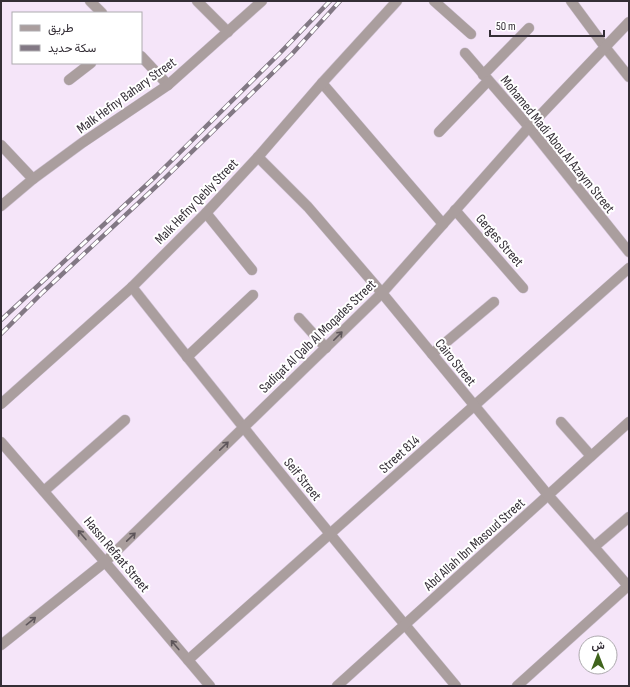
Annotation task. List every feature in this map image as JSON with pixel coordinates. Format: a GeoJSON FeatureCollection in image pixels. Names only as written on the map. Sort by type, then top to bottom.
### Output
{"type":"FeatureCollection","features":[{"type":"Feature","properties":{"kind":"street"},"geometry":{"type":"LineString","coordinates":[[90,1],[101,12]]}},
{"type":"Feature","properties":{"kind":"street"},"geometry":{"type":"LineString","coordinates":[[197,1],[228,32]]}},
{"type":"Feature","properties":{"kind":"street","name":"Malk Hefny Bahary Street"},"geometry":{"type":"LineString","coordinates":[[1,206],[33,178],[168,85],[262,1]]}},
{"type":"Feature","properties":{"kind":"street","name":"Malk Hefny Qebly Street"},"geometry":{"type":"LineString","coordinates":[[1,404],[132,287],[206,213],[397,1]]}},
{"type":"Feature","properties":{"kind":"street"},"geometry":{"type":"LineString","coordinates":[[434,1],[471,34]]}},
{"type":"Feature","properties":{"kind":"street"},"geometry":{"type":"LineString","coordinates":[[576,3],[605,47],[629,76]]}},
{"type":"Feature","properties":{"kind":"street","name":"Sadiqat Al Qalb Al Moqades Street"},"geometry":{"type":"LineString","coordinates":[[1,645],[105,562],[382,293],[529,128],[629,22]]}},
{"type":"Feature","properties":{"kind":"street"},"geometry":{"type":"LineString","coordinates":[[439,132],[529,28]]}},
{"type":"Feature","properties":{"kind":"street","name":"Mohamed Madi Abou Al Azaym Street"},"geometry":{"type":"LineString","coordinates":[[465,53],[529,128],[629,252]]}},
{"type":"Feature","properties":{"kind":"street"},"geometry":{"type":"LineString","coordinates":[[142,57],[168,85]]}},
{"type":"Feature","properties":{"kind":"street"},"geometry":{"type":"LineString","coordinates":[[69,80],[90,64]]}},
{"type":"Feature","properties":{"kind":"street"},"geometry":{"type":"LineString","coordinates":[[322,83],[443,224]]}},
{"type":"Feature","properties":{"kind":"street"},"geometry":{"type":"LineString","coordinates":[[1,145],[33,178]]}},
{"type":"Feature","properties":{"kind":"street","name":"Cairo Street"},"geometry":{"type":"LineString","coordinates":[[258,157],[308,207],[382,293],[548,495],[629,586]]}},
{"type":"Feature","properties":{"kind":"street","name":"Gerges Street"},"geometry":{"type":"LineString","coordinates":[[455,210],[523,288]]}},
{"type":"Feature","properties":{"kind":"street"},"geometry":{"type":"LineString","coordinates":[[206,213],[252,270]]}},
{"type":"Feature","properties":{"kind":"street","name":"Street 814"},"geometry":{"type":"LineString","coordinates":[[188,660],[629,268]]}},
{"type":"Feature","properties":{"kind":"street","name":"Seif Street"},"geometry":{"type":"LineString","coordinates":[[132,287],[330,534],[456,686]]}},
{"type":"Feature","properties":{"kind":"street"},"geometry":{"type":"LineString","coordinates":[[187,357],[253,295]]}},
{"type":"Feature","properties":{"kind":"street"},"geometry":{"type":"LineString","coordinates":[[432,354],[494,302]]}},
{"type":"Feature","properties":{"kind":"street"},"geometry":{"type":"LineString","coordinates":[[299,318],[326,348]]}},
{"type":"Feature","properties":{"kind":"street"},"geometry":{"type":"LineString","coordinates":[[44,491],[125,420]]}},
{"type":"Feature","properties":{"kind":"street"},"geometry":{"type":"LineString","coordinates":[[561,422],[591,456]]}},
{"type":"Feature","properties":{"kind":"street","name":"Abd Allah Ibn Masoud Street"},"geometry":{"type":"LineString","coordinates":[[337,686],[629,422]]}},
{"type":"Feature","properties":{"kind":"street","name":"Hassn Refaat Street"},"geometry":{"type":"LineString","coordinates":[[1,442],[188,660],[205,684]]}},
{"type":"Feature","properties":{"kind":"street"},"geometry":{"type":"LineString","coordinates":[[594,546],[629,517]]}},
{"type":"Feature","properties":{"kind":"street"},"geometry":{"type":"LineString","coordinates":[[517,686],[629,586]]}},
{"type":"Feature","properties":{"kind":"railway"},"geometry":{"type":"LineString","coordinates":[[1,320],[156,176],[280,53],[330,1]]}},
{"type":"Feature","properties":{"kind":"railway"},"geometry":{"type":"LineString","coordinates":[[1,334],[42,293],[163,180],[292,54],[340,1]]}}]}
